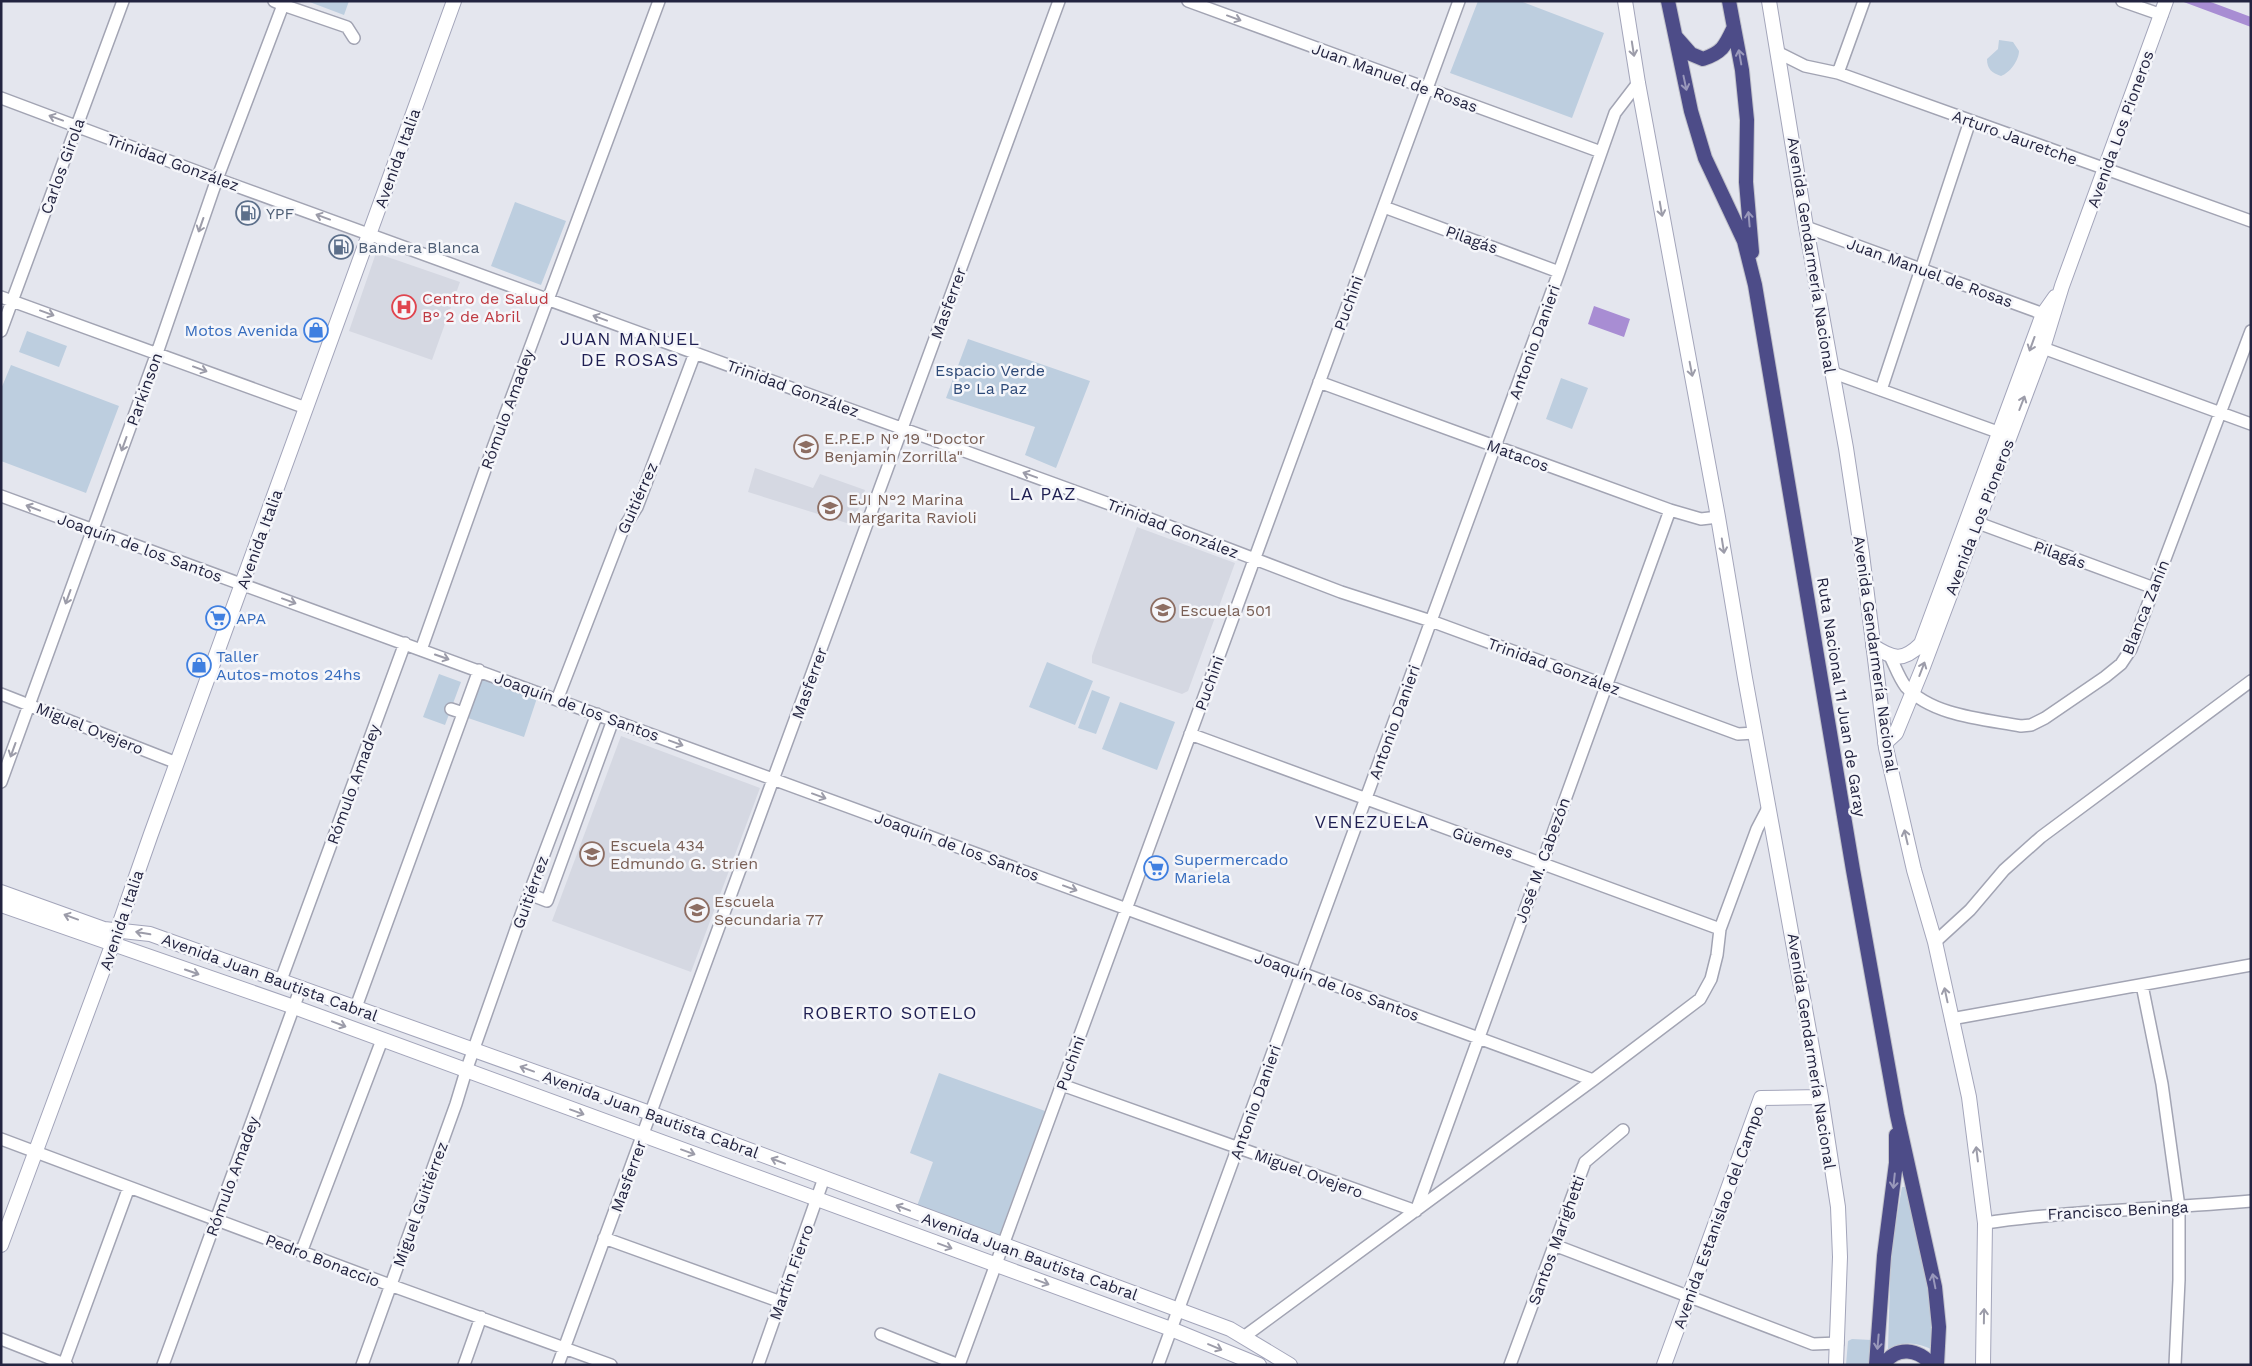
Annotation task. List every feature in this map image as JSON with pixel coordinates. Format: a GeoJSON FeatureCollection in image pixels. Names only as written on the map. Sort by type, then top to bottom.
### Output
{"type":"FeatureCollection","features":[{"type":"Feature","properties":{"kind":"highway","name":"Ruta Nacional 11 Juan de Garay"},"geometry":{"type":"LineString","coordinates":[[1668,1],[1691,111],[1705,158],[1744,242],[1755,285]]}},
{"type":"Feature","properties":{"kind":"highway","name":"Ruta Nacional 11 Juan de Garay"},"geometry":{"type":"LineString","coordinates":[[1729,1],[1742,70],[1747,120],[1746,182],[1755,285],[1849,853],[1897,1114],[1936,1287],[1939,1327],[1937,1365]]}},
{"type":"Feature","properties":{"kind":"highway"},"geometry":{"type":"LineString","coordinates":[[1674,35],[1690,54],[1703,59],[1716,54],[1725,46],[1734,27]]}},
{"type":"Feature","properties":{"kind":"highway","name":"Ruta Nacional 11 Juan de Garay"},"geometry":{"type":"LineString","coordinates":[[1876,1365],[1884,1256],[1896,1163],[1897,1114]]}},
{"type":"Feature","properties":{"kind":"highway"},"geometry":{"type":"LineString","coordinates":[[1884,1365],[1896,1354],[1906,1351],[1917,1352],[1926,1356],[1931,1365]]}},
{"type":"Feature","properties":{"kind":"main road","name":"Avenida Italia"},"geometry":{"type":"LineString","coordinates":[[1,1245],[113,944],[177,762],[454,1]]}},
{"type":"Feature","properties":{"kind":"main road","name":"Avenida Gendarmería Nacional"},"geometry":{"type":"LineString","coordinates":[[1625,1],[1638,83],[1718,517],[1821,1098],[1838,1207],[1840,1257],[1836,1365]]}},
{"type":"Feature","properties":{"kind":"main road","name":"Avenida Gendarmería Nacional"},"geometry":{"type":"LineString","coordinates":[[1769,1],[1831,372],[1848,458],[1862,554],[1885,743],[1914,870],[1935,942],[1950,1019],[1969,1097],[1985,1223],[1983,1365]]}},
{"type":"Feature","properties":{"kind":"main road","name":"Avenida Los Pioneros"},"geometry":{"type":"LineString","coordinates":[[1885,743],[1896,733],[1913,693],[1972,521],[2048,316],[2062,286],[2166,1]]}},
{"type":"Feature","properties":{"kind":"main road","name":"Avenida Los Pioneros"},"geometry":{"type":"LineString","coordinates":[[2004,435],[2043,348],[2048,316]]}},
{"type":"Feature","properties":{"kind":"main road","name":"Avenida Los Pioneros"},"geometry":{"type":"LineString","coordinates":[[1890,656],[1903,657],[1913,652],[1921,644],[1972,521]]}},
{"type":"Feature","properties":{"kind":"main road"},"geometry":{"type":"LineString","coordinates":[[1873,646],[1890,656]]}},
{"type":"Feature","properties":{"kind":"main road","name":"Avenida Juan Bautista Cabral"},"geometry":{"type":"LineString","coordinates":[[1,892],[104,928],[150,934],[650,1113],[1245,1336],[1290,1365]]}},
{"type":"Feature","properties":{"kind":"main road","name":"Avenida Juan Bautista Cabral"},"geometry":{"type":"LineString","coordinates":[[1,905],[294,1007],[1171,1328],[1259,1365]]}},
{"type":"Feature","properties":{"kind":"main road","name":"Avenida Estanislao del Campo"},"geometry":{"type":"LineString","coordinates":[[1664,1365],[1761,1098],[1821,1098]]}},
{"type":"Feature","properties":{"kind":"street","name":"Carlos Girola"},"geometry":{"type":"LineString","coordinates":[[1,330],[7,299],[77,126],[123,1]]}},
{"type":"Feature","properties":{"kind":"street","name":"Rómulo Amadey"},"geometry":{"type":"LineString","coordinates":[[421,650],[548,299],[659,1]]}},
{"type":"Feature","properties":{"kind":"street","name":"Masferrer"},"geometry":{"type":"LineString","coordinates":[[558,1365],[1059,1]]}},
{"type":"Feature","properties":{"kind":"street","name":"Juan Manuel de Rosas"},"geometry":{"type":"LineString","coordinates":[[1188,1],[1601,152]]}},
{"type":"Feature","properties":{"kind":"street","name":"Puchini"},"geometry":{"type":"LineString","coordinates":[[959,1365],[1459,1]]}},
{"type":"Feature","properties":{"kind":"street"},"geometry":{"type":"LineString","coordinates":[[1838,73],[1864,1]]}},
{"type":"Feature","properties":{"kind":"street"},"geometry":{"type":"LineString","coordinates":[[2122,1],[2162,15]]}},
{"type":"Feature","properties":{"kind":"street"},"geometry":{"type":"LineString","coordinates":[[278,3],[347,27],[354,38]]}},
{"type":"Feature","properties":{"kind":"street","name":"Parkinson"},"geometry":{"type":"LineString","coordinates":[[1,782],[157,353],[278,3]]}},
{"type":"Feature","properties":{"kind":"street","name":"Arturo Jauretche"},"geometry":{"type":"LineString","coordinates":[[1779,53],[1805,66],[1838,73],[2251,221]]}},
{"type":"Feature","properties":{"kind":"street","name":"Antonio Danieri"},"geometry":{"type":"LineString","coordinates":[[1158,1365],[1559,272],[1615,113],[1638,83]]}},
{"type":"Feature","properties":{"kind":"street","name":"Trinidad González"},"geometry":{"type":"LineString","coordinates":[[1,98],[217,179],[902,428],[1341,592],[1431,621],[1738,734],[1755,733]]}},
{"type":"Feature","properties":{"kind":"street"},"geometry":{"type":"LineString","coordinates":[[1881,390],[1970,121]]}},
{"type":"Feature","properties":{"kind":"street","name":"Pilagás"},"geometry":{"type":"LineString","coordinates":[[1384,207],[1559,272]]}},
{"type":"Feature","properties":{"kind":"street","name":"Juan Manuel de Rosas"},"geometry":{"type":"LineString","coordinates":[[1806,227],[2048,316]]}},
{"type":"Feature","properties":{"kind":"street"},"geometry":{"type":"LineString","coordinates":[[7,299],[306,408]]}},
{"type":"Feature","properties":{"kind":"street","name":"Blanca Zanín"},"geometry":{"type":"LineString","coordinates":[[1913,693],[1936,707],[2021,726],[2031,725],[2090,687],[2121,664],[2131,649],[2251,331]]}},
{"type":"Feature","properties":{"kind":"street"},"geometry":{"type":"LineString","coordinates":[[2043,348],[2251,424]]}},
{"type":"Feature","properties":{"kind":"street","name":"Guitiérrez"},"geometry":{"type":"LineString","coordinates":[[557,700],[623,529],[636,507],[695,353]]}},
{"type":"Feature","properties":{"kind":"street"},"geometry":{"type":"LineString","coordinates":[[1831,372],[2004,435]]}},
{"type":"Feature","properties":{"kind":"street","name":"Matacos"},"geometry":{"type":"LineString","coordinates":[[1319,382],[1670,510],[1701,519],[1718,517]]}},
{"type":"Feature","properties":{"kind":"street","name":"Joaquín de los Santos"},"geometry":{"type":"LineString","coordinates":[[1,496],[92,531],[479,670],[1593,1080]]}},
{"type":"Feature","properties":{"kind":"street","name":"José M. Cabezón"},"geometry":{"type":"LineString","coordinates":[[1416,1211],[1608,686],[1670,510]]}},
{"type":"Feature","properties":{"kind":"street","name":"Pilagás"},"geometry":{"type":"LineString","coordinates":[[1972,521],[2154,588]]}},
{"type":"Feature","properties":{"kind":"street","name":"Rómulo Amadey"},"geometry":{"type":"LineString","coordinates":[[281,980],[405,643]]}},
{"type":"Feature","properties":{"kind":"street"},"geometry":{"type":"LineString","coordinates":[[1890,656],[1903,682],[1913,693]]}},
{"type":"Feature","properties":{"kind":"street"},"geometry":{"type":"LineString","coordinates":[[356,1007],[479,670]]}},
{"type":"Feature","properties":{"kind":"street"},"geometry":{"type":"LineString","coordinates":[[1935,942],[1970,910],[2004,870],[2041,836],[2251,681]]}},
{"type":"Feature","properties":{"kind":"street","name":"Miguel Ovejero"},"geometry":{"type":"LineString","coordinates":[[1,694],[177,762]]}},
{"type":"Feature","properties":{"kind":"street"},"geometry":{"type":"LineString","coordinates":[[451,709],[463,713]]}},
{"type":"Feature","properties":{"kind":"street","name":"Guitiérrez"},"geometry":{"type":"LineString","coordinates":[[466,1071],[529,894],[597,714]]}},
{"type":"Feature","properties":{"kind":"street"},"geometry":{"type":"LineString","coordinates":[[529,894],[547,901],[613,720]]}},
{"type":"Feature","properties":{"kind":"street","name":"Güemes"},"geometry":{"type":"LineString","coordinates":[[1190,734],[1720,929]]}},
{"type":"Feature","properties":{"kind":"street"},"geometry":{"type":"LineString","coordinates":[[1245,1336],[1700,999],[1711,979],[1717,955],[1720,929],[1757,829],[1769,806]]}},
{"type":"Feature","properties":{"kind":"street"},"geometry":{"type":"LineString","coordinates":[[1950,1019],[2251,965]]}},
{"type":"Feature","properties":{"kind":"street"},"geometry":{"type":"LineString","coordinates":[[2142,985],[2162,1084],[2179,1207],[2179,1280],[2175,1365]]}},
{"type":"Feature","properties":{"kind":"street","name":"Rómulo Amadey"},"geometry":{"type":"LineString","coordinates":[[163,1365],[301,987]]}},
{"type":"Feature","properties":{"kind":"street"},"geometry":{"type":"LineString","coordinates":[[302,1250],[382,1040]]}},
{"type":"Feature","properties":{"kind":"street","name":"Miguel Guitiérrez"},"geometry":{"type":"LineString","coordinates":[[362,1365],[456,1104],[466,1071]]}},
{"type":"Feature","properties":{"kind":"street","name":"Miguel Ovejero"},"geometry":{"type":"LineString","coordinates":[[1062,1085],[1416,1211]]}},
{"type":"Feature","properties":{"kind":"street","name":"Santos Marighetti"},"geometry":{"type":"LineString","coordinates":[[1510,1365],[1585,1162],[1623,1130]]}},
{"type":"Feature","properties":{"kind":"street","name":"Pedro Bonaccio"},"geometry":{"type":"LineString","coordinates":[[1,1139],[216,1220],[302,1250],[390,1285],[612,1365]]}},
{"type":"Feature","properties":{"kind":"street","name":"Martín Fierro"},"geometry":{"type":"LineString","coordinates":[[758,1365],[824,1178]]}},
{"type":"Feature","properties":{"kind":"street"},"geometry":{"type":"LineString","coordinates":[[1,1339],[65,1364],[129,1186]]}},
{"type":"Feature","properties":{"kind":"street","name":"Francisco Beninga"},"geometry":{"type":"LineString","coordinates":[[1985,1223],[2042,1214],[2179,1207],[2251,1201]]}},
{"type":"Feature","properties":{"kind":"street"},"geometry":{"type":"LineString","coordinates":[[604,1238],[781,1302]]}},
{"type":"Feature","properties":{"kind":"street"},"geometry":{"type":"LineString","coordinates":[[1554,1245],[1813,1344],[1838,1343]]}},
{"type":"Feature","properties":{"kind":"street"},"geometry":{"type":"LineString","coordinates":[[464,1365],[481,1317]]}},
{"type":"Feature","properties":{"kind":"street"},"geometry":{"type":"LineString","coordinates":[[881,1334],[959,1365]]}},
{"type":"Feature","properties":{"kind":"shaded area"},"geometry":{"type":"Polygon","coordinates":[[[2181,1],[2208,1],[2251,17],[2251,27],[2181,1]]]}},
{"type":"Feature","properties":{"kind":"shaded area","name":"Centro de Salud B° 2 de Abril"},"geometry":{"type":"Polygon","coordinates":[[[376,253],[460,282],[432,360],[349,331],[376,253]]]}},
{"type":"Feature","properties":{"kind":"shaded area"},"geometry":{"type":"Polygon","coordinates":[[[1594,306],[1630,319],[1624,337],[1588,324],[1594,306]]]}},
{"type":"Feature","properties":{"kind":"shaded area","name":"EJI N°2 Marina Margarita Ravioli"},"geometry":{"type":"Polygon","coordinates":[[[755,468],[813,488],[820,474],[865,490],[853,525],[748,492],[755,468]]]}},
{"type":"Feature","properties":{"kind":"shaded area","name":"Escuela 501"},"geometry":{"type":"Polygon","coordinates":[[[1137,527],[1235,563],[1188,691],[1182,694],[1092,663],[1092,656],[1137,527]]]}},
{"type":"Feature","properties":{"kind":"shaded area"},"geometry":{"type":"Polygon","coordinates":[[[621,736],[760,788],[691,972],[552,921],[621,736]]]}},
{"type":"Feature","properties":{"kind":"green space"},"geometry":{"type":"Polygon","coordinates":[[[307,1],[349,1],[344,15],[307,1]]]}},
{"type":"Feature","properties":{"kind":"green space"},"geometry":{"type":"Polygon","coordinates":[[[1478,1],[1520,1],[1604,33],[1572,118],[1450,73],[1478,1]]]}},
{"type":"Feature","properties":{"kind":"green space"},"geometry":{"type":"Polygon","coordinates":[[[1999,40],[2013,42],[2019,51],[2013,66],[2001,76],[1991,70],[1987,59],[1998,49],[1999,40]]]}},
{"type":"Feature","properties":{"kind":"green space"},"geometry":{"type":"Polygon","coordinates":[[[515,202],[566,221],[541,285],[491,266],[515,202]]]}},
{"type":"Feature","properties":{"kind":"green space"},"geometry":{"type":"Polygon","coordinates":[[[27,331],[67,346],[59,367],[19,352],[27,331]]]}},
{"type":"Feature","properties":{"kind":"green space","name":"Espacio Verde B° La Paz"},"geometry":{"type":"Polygon","coordinates":[[[968,339],[1090,381],[1056,468],[1025,455],[1035,427],[946,398],[968,339]]]}},
{"type":"Feature","properties":{"kind":"green space"},"geometry":{"type":"Polygon","coordinates":[[[11,365],[119,406],[86,493],[1,461],[1,389],[11,365]]]}},
{"type":"Feature","properties":{"kind":"green space"},"geometry":{"type":"Polygon","coordinates":[[[1561,378],[1588,388],[1572,429],[1546,419],[1561,378]]]}},
{"type":"Feature","properties":{"kind":"green space"},"geometry":{"type":"Polygon","coordinates":[[[1047,662],[1093,681],[1075,725],[1029,707],[1047,662]]]}},
{"type":"Feature","properties":{"kind":"green space"},"geometry":{"type":"Polygon","coordinates":[[[439,674],[461,682],[445,725],[423,717],[439,674]]]}},
{"type":"Feature","properties":{"kind":"green space"},"geometry":{"type":"Polygon","coordinates":[[[482,679],[537,698],[524,737],[468,718],[482,679]]]}},
{"type":"Feature","properties":{"kind":"green space"},"geometry":{"type":"Polygon","coordinates":[[[1092,690],[1110,697],[1096,734],[1078,728],[1092,690]]]}},
{"type":"Feature","properties":{"kind":"green space"},"geometry":{"type":"Polygon","coordinates":[[[1120,702],[1175,722],[1157,770],[1102,749],[1120,702]]]}},
{"type":"Feature","properties":{"kind":"green space"},"geometry":{"type":"Polygon","coordinates":[[[939,1073],[1045,1111],[999,1236],[917,1206],[933,1162],[910,1153],[939,1073]]]}},
{"type":"Feature","properties":{"kind":"green space"},"geometry":{"type":"Polygon","coordinates":[[[1902,1187],[1907,1187],[1932,1294],[1933,1350],[1922,1345],[1911,1344],[1888,1349],[1891,1251],[1902,1187]]]}},
{"type":"Feature","properties":{"kind":"green space"},"geometry":{"type":"Polygon","coordinates":[[[1852,1339],[1872,1340],[1872,1365],[1846,1365],[1848,1341],[1852,1339]]]}},
{"type":"Feature","properties":{"kind":"place","name":"YPF"},"geometry":{"type":"Point","coordinates":[248,213]}},
{"type":"Feature","properties":{"kind":"place","name":"Bandera Blanca"},"geometry":{"type":"Point","coordinates":[341,247]}},
{"type":"Feature","properties":{"kind":"place","name":"Centro de Salud B° 2 de Abril"},"geometry":{"type":"Point","coordinates":[404,307]}},
{"type":"Feature","properties":{"kind":"place","name":"Motos Avenida"},"geometry":{"type":"Point","coordinates":[316,330]}},
{"type":"Feature","properties":{"kind":"place","name":"E.P.E.P N° 19 \"Doctor Benjamin Zorrilla\""},"geometry":{"type":"Point","coordinates":[806,447]}},
{"type":"Feature","properties":{"kind":"place","name":"EJI N°2 Marina Margarita Ravioli"},"geometry":{"type":"Point","coordinates":[830,508]}},
{"type":"Feature","properties":{"kind":"place","name":"Escuela 501"},"geometry":{"type":"Point","coordinates":[1163,610]}},
{"type":"Feature","properties":{"kind":"place","name":"APA"},"geometry":{"type":"Point","coordinates":[218,618]}},
{"type":"Feature","properties":{"kind":"place","name":"Taller Autos-motos 24hs"},"geometry":{"type":"Point","coordinates":[199,665]}},
{"type":"Feature","properties":{"kind":"place","name":"Escuela 434 Edmundo G. Strien"},"geometry":{"type":"Point","coordinates":[592,854]}},
{"type":"Feature","properties":{"kind":"place","name":"Supermercado Mariela"},"geometry":{"type":"Point","coordinates":[1156,868]}},
{"type":"Feature","properties":{"kind":"place","name":"Escuela Secundaria 77"},"geometry":{"type":"Point","coordinates":[697,910]}},
{"type":"Feature","properties":{"kind":"district","name":"JUAN MANUEL DE ROSAS"},"geometry":{"type":"Point","coordinates":[630,349]}},
{"type":"Feature","properties":{"kind":"district","name":"LA PAZ"},"geometry":{"type":"Point","coordinates":[1043,494]}},
{"type":"Feature","properties":{"kind":"district","name":"VENEZUELA"},"geometry":{"type":"Point","coordinates":[1372,822]}},
{"type":"Feature","properties":{"kind":"district","name":"ROBERTO SOTELO"},"geometry":{"type":"Point","coordinates":[890,1013]}}]}
